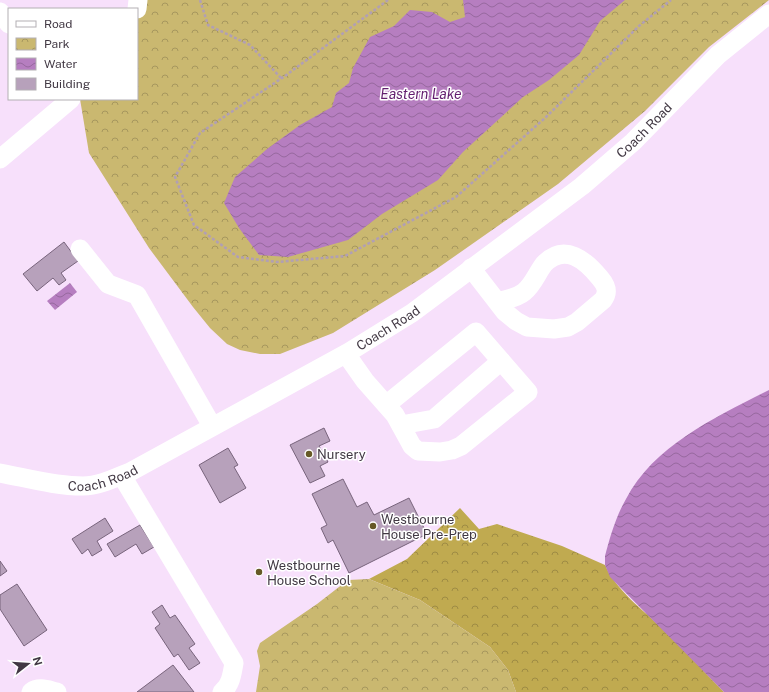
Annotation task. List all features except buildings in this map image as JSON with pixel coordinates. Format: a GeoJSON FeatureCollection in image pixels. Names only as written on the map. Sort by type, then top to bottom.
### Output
{"type":"FeatureCollection","features":[{"type":"Feature","properties":{"kind":"street"},"geometry":{"type":"LineString","coordinates":[[0,12],[8,23]]}},
{"type":"Feature","properties":{"kind":"street","name":"Coach Road"},"geometry":{"type":"LineString","coordinates":[[0,472],[53,483],[84,486],[108,482],[122,476],[346,354],[412,313],[582,186],[633,142],[718,55],[769,14]]}},
{"type":"Feature","properties":{"kind":"street"},"geometry":{"type":"LineString","coordinates":[[0,158],[68,100]]}},
{"type":"Feature","properties":{"kind":"street"},"geometry":{"type":"LineString","coordinates":[[80,249],[108,284],[137,295],[212,426]]}},
{"type":"Feature","properties":{"kind":"street"},"geometry":{"type":"LineString","coordinates":[[472,268],[505,312],[516,322],[527,327],[554,329],[568,327],[577,322],[603,300],[606,296],[606,290],[604,284],[588,264],[577,257],[560,255],[545,263],[525,291],[517,296],[498,302]]}},
{"type":"Feature","properties":{"kind":"street"},"geometry":{"type":"LineString","coordinates":[[346,354],[365,382],[386,405],[401,425],[412,446],[418,451],[440,452],[452,450],[461,446],[528,392],[476,332],[386,405]]}},
{"type":"Feature","properties":{"kind":"street"},"geometry":{"type":"LineString","coordinates":[[401,425],[434,419],[501,361]]}},
{"type":"Feature","properties":{"kind":"street"},"geometry":{"type":"LineString","coordinates":[[122,476],[234,663],[232,676],[226,688],[222,692]]}},
{"type":"Feature","properties":{"kind":"street"},"geometry":{"type":"LineString","coordinates":[[31,692],[35,689],[43,689],[57,692]]}},
{"type":"Feature","properties":{"kind":"path"},"geometry":{"type":"LineString","coordinates":[[200,0],[208,25],[250,45],[281,78]]}},
{"type":"Feature","properties":{"kind":"path"},"geometry":{"type":"LineString","coordinates":[[388,0],[281,78],[200,133],[175,177],[194,225],[238,257],[277,262],[345,256],[456,197],[545,118],[639,26],[671,0]]}},
{"type":"Feature","properties":{"kind":"green space"},"geometry":{"type":"Polygon","coordinates":[[[137,0],[769,0],[709,47],[645,111],[558,184],[435,270],[333,333],[280,354],[260,354],[240,350],[227,344],[210,328],[149,248],[89,153],[80,100],[138,100],[137,0]]]}},
{"type":"Feature","properties":{"kind":"green space"},"geometry":{"type":"Polygon","coordinates":[[[460,508],[479,529],[497,524],[562,546],[605,565],[616,583],[623,591],[638,607],[662,628],[724,692],[516,692],[508,670],[490,647],[420,600],[369,579],[407,559],[460,508]]]}},
{"type":"Feature","properties":{"kind":"green space"},"geometry":{"type":"Polygon","coordinates":[[[369,579],[420,600],[490,647],[508,670],[516,692],[256,692],[260,666],[257,651],[260,643],[317,604],[348,580],[369,579]]]}},
{"type":"Feature","properties":{"kind":"water","name":"Eastern Lake"},"geometry":{"type":"Polygon","coordinates":[[[463,0],[625,0],[600,21],[579,55],[549,80],[523,97],[463,152],[438,180],[382,214],[348,240],[288,257],[259,255],[239,228],[224,203],[235,177],[267,149],[300,125],[332,107],[336,93],[349,83],[353,68],[370,37],[394,26],[410,10],[432,12],[450,22],[465,17],[463,0]]]}},
{"type":"Feature","properties":{"kind":"water"},"geometry":{"type":"Polygon","coordinates":[[[70,283],[77,292],[55,310],[47,301],[70,283]]]}},
{"type":"Feature","properties":{"kind":"water"},"geometry":{"type":"Polygon","coordinates":[[[769,390],[769,692],[724,692],[610,577],[605,565],[605,556],[622,506],[638,480],[653,463],[689,434],[729,410],[769,390]]]}},
{"type":"Feature","properties":{"kind":"place","name":"Nursery"},"geometry":{"type":"Point","coordinates":[309,454]}},
{"type":"Feature","properties":{"kind":"place","name":"Westbourne House Pre-Prep"},"geometry":{"type":"Point","coordinates":[373,526]}},
{"type":"Feature","properties":{"kind":"place","name":"Westbourne House School"},"geometry":{"type":"Point","coordinates":[259,572]}}]}
